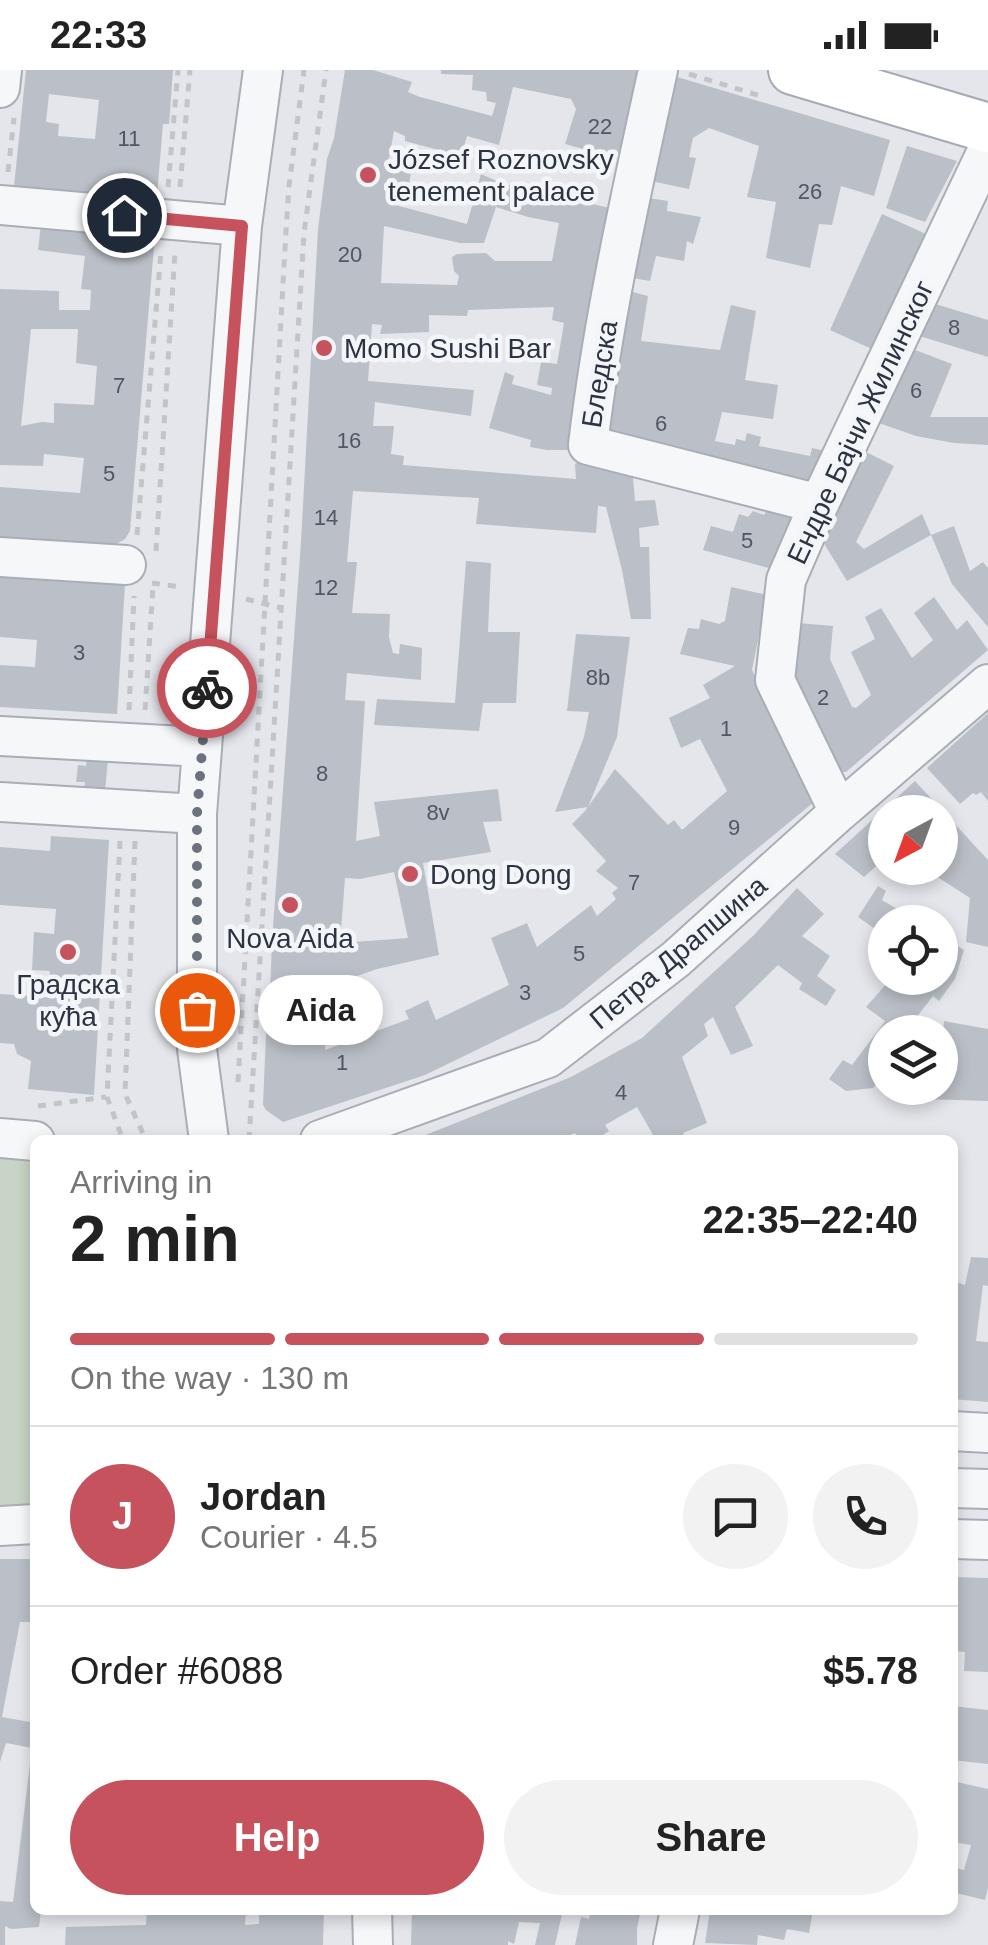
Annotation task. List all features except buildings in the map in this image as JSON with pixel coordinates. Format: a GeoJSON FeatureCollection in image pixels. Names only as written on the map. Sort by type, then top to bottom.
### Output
{"type":"FeatureCollection","features":[{"type":"Feature","properties":{"kind":"main road"},"geometry":{"type":"LineString","coordinates":[[793,70],[988,128]]}},
{"type":"Feature","properties":{"kind":"street"},"geometry":{"type":"LineString","coordinates":[[2,70],[7,98]]}},
{"type":"Feature","properties":{"kind":"street"},"geometry":{"type":"LineString","coordinates":[[208,1135],[197,1049],[197,814],[242,226],[263,70]]}},
{"type":"Feature","properties":{"kind":"street","name":"Бледска"},"geometry":{"type":"LineString","coordinates":[[658,70],[623,231],[596,376],[588,444],[819,504]]}},
{"type":"Feature","properties":{"kind":"street","name":"Ендре Бајчи Жилинског"},"geometry":{"type":"LineString","coordinates":[[839,812],[775,680],[786,580],[988,149]]}},
{"type":"Feature","properties":{"kind":"street"},"geometry":{"type":"LineString","coordinates":[[3,206],[242,226]]}},
{"type":"Feature","properties":{"kind":"street"},"geometry":{"type":"LineString","coordinates":[[0,558],[141,567]]}},
{"type":"Feature","properties":{"kind":"street","name":"Петра Драпшина"},"geometry":{"type":"LineString","coordinates":[[334,1135],[548,1058],[676,959],[988,684]]}},
{"type":"Feature","properties":{"kind":"street"},"geometry":{"type":"LineString","coordinates":[[0,736],[202,748]]}},
{"type":"Feature","properties":{"kind":"street"},"geometry":{"type":"LineString","coordinates":[[0,802],[197,814]]}},
{"type":"Feature","properties":{"kind":"street"},"geometry":{"type":"LineString","coordinates":[[0,1138],[31,1124]]}},
{"type":"Feature","properties":{"kind":"street"},"geometry":{"type":"LineString","coordinates":[[958,1432],[988,1433]]}},
{"type":"Feature","properties":{"kind":"street"},"geometry":{"type":"LineString","coordinates":[[958,1488],[988,1490]]}},
{"type":"Feature","properties":{"kind":"street"},"geometry":{"type":"LineString","coordinates":[[0,1526],[30,1524]]}},
{"type":"Feature","properties":{"kind":"street"},"geometry":{"type":"LineString","coordinates":[[958,1539],[988,1540]]}},
{"type":"Feature","properties":{"kind":"street"},"geometry":{"type":"LineString","coordinates":[[372,1915],[373,1945]]}},
{"type":"Feature","properties":{"kind":"street"},"geometry":{"type":"LineString","coordinates":[[673,1945],[679,1915]]}},
{"type":"Feature","properties":{"kind":"path"},"geometry":{"type":"LineString","coordinates":[[134,744],[141,567],[171,219],[178,70]]}},
{"type":"Feature","properties":{"kind":"path"},"geometry":{"type":"LineString","coordinates":[[134,744],[141,567],[171,219],[190,70]]}},
{"type":"Feature","properties":{"kind":"path"},"geometry":{"type":"LineString","coordinates":[[238,1086],[289,186],[304,70]]}},
{"type":"Feature","properties":{"kind":"path"},"geometry":{"type":"LineString","coordinates":[[249,1135],[304,234],[326,70]]}},
{"type":"Feature","properties":{"kind":"path"},"geometry":{"type":"LineString","coordinates":[[3,206],[7,98]]}},
{"type":"Feature","properties":{"kind":"path"},"geometry":{"type":"LineString","coordinates":[[121,1135],[108,1097],[129,809]]}},
{"type":"Feature","properties":{"kind":"path"},"geometry":{"type":"LineString","coordinates":[[129,809],[125,1094],[144,1135]]}},
{"type":"Feature","properties":{"kind":"path"},"geometry":{"type":"LineString","coordinates":[[31,1124],[108,1097]]}},
{"type":"Feature","properties":{"kind":"green space"},"geometry":{"type":"Polygon","coordinates":[[[0,1157],[30,1160],[30,1507],[0,1509],[0,1157]]]}},
{"type":"Feature","properties":{"kind":"way so far"},"geometry":{"type":"LineString","coordinates":[[197,1010],[197,814],[207,688]]}},
{"type":"Feature","properties":{"kind":"place","name":"József Roznovsky tenement palace"},"geometry":{"type":"Point","coordinates":[368,175]}},
{"type":"Feature","properties":{"kind":"place","name":"Momo Sushi Bar"},"geometry":{"type":"Point","coordinates":[324,348]}},
{"type":"Feature","properties":{"kind":"place","name":"Dong Dong"},"geometry":{"type":"Point","coordinates":[410,874]}},
{"type":"Feature","properties":{"kind":"place","name":"Nova Aida"},"geometry":{"type":"Point","coordinates":[290,905]}},
{"type":"Feature","properties":{"kind":"place","name":"Градска кућа"},"geometry":{"type":"Point","coordinates":[68,952]}},
{"type":"Feature","properties":{"kind":"place","name":"Aida"},"geometry":{"type":"Point","coordinates":[197,1010]}},
{"type":"Feature","properties":{"kind":"route"},"geometry":{"type":"LineString","coordinates":[[124,215],[242,226],[207,688]]}}]}
